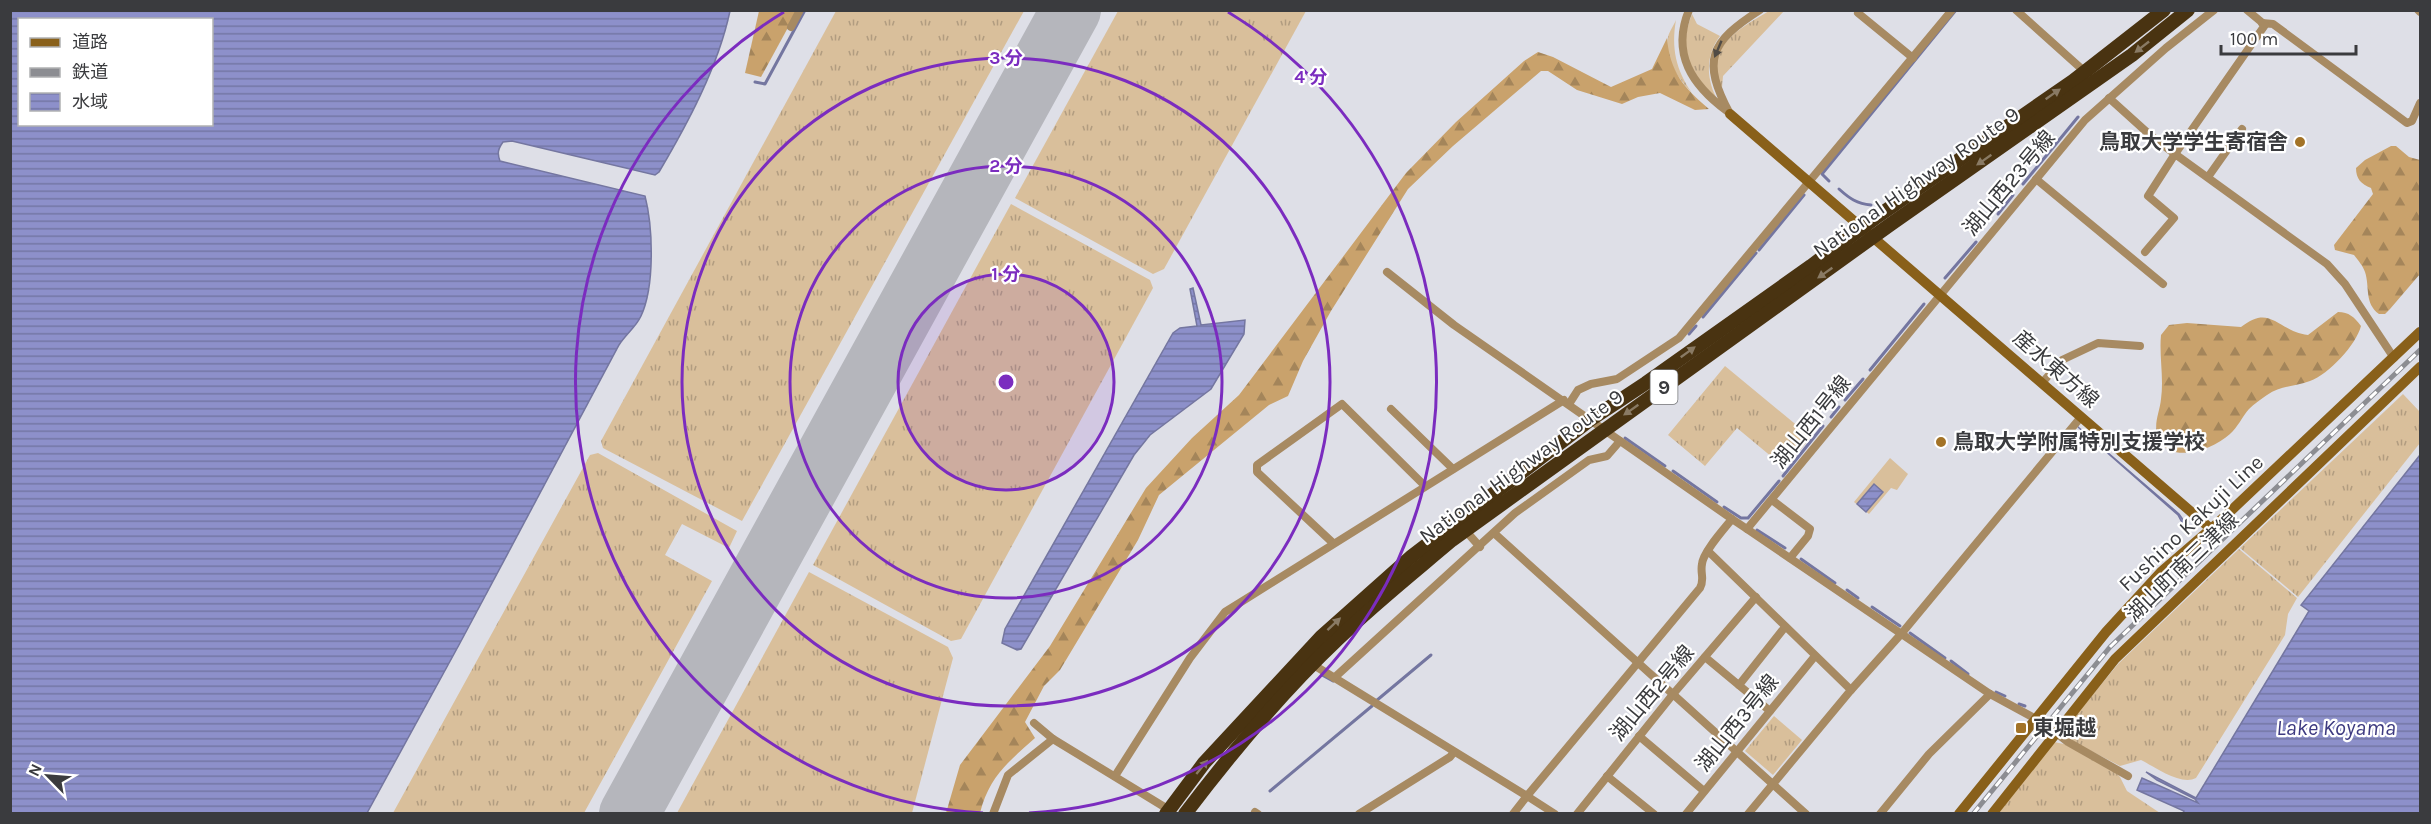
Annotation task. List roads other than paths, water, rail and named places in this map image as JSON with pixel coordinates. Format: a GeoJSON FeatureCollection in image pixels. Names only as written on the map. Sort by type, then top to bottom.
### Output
{"type":"FeatureCollection","features":[{"type":"Feature","properties":{"kind":"highway","name":"National Highway Route 9"},"geometry":{"type":"LineString","coordinates":[[1170,812],[1204,763],[1321,637],[1412,556],[1590,420],[1646,383],[2084,71],[2164,10]]}},
{"type":"Feature","properties":{"kind":"highway","name":"National Highway Route 9"},"geometry":{"type":"LineString","coordinates":[[1185,813],[1234,750],[1312,664],[1383,598],[1465,530],[2132,55],[2188,10]]}},
{"type":"Feature","properties":{"kind":"street"},"geometry":{"type":"LineString","coordinates":[[791,27],[800,10]]}},
{"type":"Feature","properties":{"kind":"street"},"geometry":{"type":"LineString","coordinates":[[1689,10],[1683,36],[1683,48],[1688,67],[1700,88],[1730,114]]}},
{"type":"Feature","properties":{"kind":"street"},"geometry":{"type":"LineString","coordinates":[[1730,114],[1715,82],[1713,71],[1715,55],[1721,41],[1760,10]]}},
{"type":"Feature","properties":{"kind":"street"},"geometry":{"type":"LineString","coordinates":[[1115,776],[1190,658],[1226,612],[1425,486],[1566,402],[1578,390],[1591,384],[1617,379],[1679,338],[1952,10]]}},
{"type":"Feature","properties":{"kind":"street"},"geometry":{"type":"LineString","coordinates":[[2016,10],[2084,71]]}},
{"type":"Feature","properties":{"kind":"street","name":"湖山西23号線"},"geometry":{"type":"LineString","coordinates":[[1940,293],[2085,120],[2214,10]]}},
{"type":"Feature","properties":{"kind":"street"},"geometry":{"type":"LineString","coordinates":[[2145,252],[2174,218],[2148,196],[2265,26],[2247,10]]}},
{"type":"Feature","properties":{"kind":"street"},"geometry":{"type":"LineString","coordinates":[[1858,13],[1913,58]]}},
{"type":"Feature","properties":{"kind":"street"},"geometry":{"type":"LineString","coordinates":[[2262,23],[2273,24],[2407,123],[2412,121],[2421,103]]}},
{"type":"Feature","properties":{"kind":"street"},"geometry":{"type":"LineString","coordinates":[[2109,98],[2150,135],[2327,264],[2345,284],[2394,358]]}},
{"type":"Feature","properties":{"kind":"street","name":"産水東方線"},"geometry":{"type":"LineString","coordinates":[[1730,114],[2211,529]]}},
{"type":"Feature","properties":{"kind":"street"},"geometry":{"type":"LineString","coordinates":[[2208,177],[2242,129]]}},
{"type":"Feature","properties":{"kind":"street"},"geometry":{"type":"LineString","coordinates":[[2036,179],[2163,285]]}},
{"type":"Feature","properties":{"kind":"street"},"geometry":{"type":"LineString","coordinates":[[1388,272],[1454,325],[1732,519],[1990,694],[2036,719]]}},
{"type":"Feature","properties":{"kind":"street","name":"湖山西1号線"},"geometry":{"type":"LineString","coordinates":[[1747,529],[1940,293]]}},
{"type":"Feature","properties":{"kind":"street","name":"Fushino Kakuji Line"},"geometry":{"type":"LineString","coordinates":[[1959,813],[2106,632],[2162,571],[2211,529],[2421,332]]}},
{"type":"Feature","properties":{"kind":"street"},"geometry":{"type":"LineString","coordinates":[[2042,383],[2062,360],[2098,343],[2140,346]]}},
{"type":"Feature","properties":{"kind":"street","name":"湖山町南三津線"},"geometry":{"type":"LineString","coordinates":[[1992,813],[2115,659],[2421,368]]}},
{"type":"Feature","properties":{"kind":"street"},"geometry":{"type":"LineString","coordinates":[[1333,543],[1257,472],[1257,465],[1342,404],[1425,486]]}},
{"type":"Feature","properties":{"kind":"street"},"geometry":{"type":"LineString","coordinates":[[1391,409],[1453,469]]}},
{"type":"Feature","properties":{"kind":"street"},"geometry":{"type":"LineString","coordinates":[[1748,813],[1902,633],[2081,417]]}},
{"type":"Feature","properties":{"kind":"street"},"geometry":{"type":"LineString","coordinates":[[1334,678],[1515,513],[1589,460],[1607,456],[1620,441]]}},
{"type":"Feature","properties":{"kind":"street"},"geometry":{"type":"LineString","coordinates":[[1772,500],[1810,529],[1808,536],[1790,558]]}},
{"type":"Feature","properties":{"kind":"street"},"geometry":{"type":"LineString","coordinates":[[1513,813],[1700,588],[1704,578],[1701,565],[1708,551],[1732,519]]}},
{"type":"Feature","properties":{"kind":"street"},"geometry":{"type":"LineString","coordinates":[[1465,530],[1480,547]]}},
{"type":"Feature","properties":{"kind":"street"},"geometry":{"type":"LineString","coordinates":[[1494,533],[1806,813]]}},
{"type":"Feature","properties":{"kind":"street"},"geometry":{"type":"LineString","coordinates":[[1708,551],[1851,690]]}},
{"type":"Feature","properties":{"kind":"street","name":"湖山西2号線"},"geometry":{"type":"LineString","coordinates":[[1577,813],[1674,693],[1756,597]]}},
{"type":"Feature","properties":{"kind":"street"},"geometry":{"type":"LineString","coordinates":[[1739,685],[1785,627]]}},
{"type":"Feature","properties":{"kind":"street","name":"湖山西3号線"},"geometry":{"type":"LineString","coordinates":[[1686,813],[1815,656]]}},
{"type":"Feature","properties":{"kind":"street"},"geometry":{"type":"LineString","coordinates":[[1705,657],[1770,711]]}},
{"type":"Feature","properties":{"kind":"street"},"geometry":{"type":"LineString","coordinates":[[1312,664],[1555,813]]}},
{"type":"Feature","properties":{"kind":"street"},"geometry":{"type":"LineString","coordinates":[[1880,813],[1929,754],[1990,694]]}},
{"type":"Feature","properties":{"kind":"street"},"geometry":{"type":"LineString","coordinates":[[1034,723],[1053,739],[1170,812]]}},
{"type":"Feature","properties":{"kind":"street"},"geometry":{"type":"LineString","coordinates":[[2055,732],[2068,742],[2128,776]]}},
{"type":"Feature","properties":{"kind":"street"},"geometry":{"type":"LineString","coordinates":[[1639,736],[1704,791]]}},
{"type":"Feature","properties":{"kind":"street"},"geometry":{"type":"LineString","coordinates":[[993,813],[1008,775],[1053,739]]}},
{"type":"Feature","properties":{"kind":"street"},"geometry":{"type":"LineString","coordinates":[[1359,813],[1410,783],[1454,752]]}},
{"type":"Feature","properties":{"kind":"street"},"geometry":{"type":"LineString","coordinates":[[1607,776],[1654,813]]}},
{"type":"Feature","properties":{"kind":"water"},"geometry":{"type":"Polygon","coordinates":[[[10,11],[730,11],[718,53],[701,94],[670,153],[655,175],[512,141],[503,142],[500,147],[498,153],[500,161],[645,196],[651,240],[649,289],[639,320],[619,345],[367,813],[11,813],[10,11]]]}},
{"type":"Feature","properties":{"kind":"water"},"geometry":{"type":"Polygon","coordinates":[[[1193,288],[1201,325],[1245,320],[1244,334],[1211,389],[1150,435],[1134,455],[1021,649],[1017,650],[1002,643],[1005,629],[1173,333],[1180,328],[1197,326],[1190,289],[1193,288]]]}},
{"type":"Feature","properties":{"kind":"water"},"geometry":{"type":"Polygon","coordinates":[[[2078,427],[2179,514],[2186,524],[2186,530],[2178,515],[2078,427]]]}},
{"type":"Feature","properties":{"kind":"water","name":"Lake Koyama"},"geometry":{"type":"Polygon","coordinates":[[[2420,455],[2420,813],[2183,813],[2184,811],[2137,790],[2142,778],[2198,803],[2195,799],[2146,772],[2196,798],[2309,611],[2301,605],[2420,455]]]}},
{"type":"Feature","properties":{"kind":"water"},"geometry":{"type":"Polygon","coordinates":[[[1874,484],[1883,492],[1866,512],[1857,504],[1874,484]]]}},
{"type":"Feature","properties":{"kind":"waterway"},"geometry":{"type":"LineString","coordinates":[[755,82],[765,84],[805,10]]}},
{"type":"Feature","properties":{"kind":"waterway"},"geometry":{"type":"LineString","coordinates":[[1829,181],[1822,174],[1956,10]]}},
{"type":"Feature","properties":{"kind":"waterway"},"geometry":{"type":"LineString","coordinates":[[2023,184],[2078,117]]}},
{"type":"Feature","properties":{"kind":"waterway"},"geometry":{"type":"LineString","coordinates":[[1839,189],[1854,200],[1871,205]]}},
{"type":"Feature","properties":{"kind":"waterway"},"geometry":{"type":"LineString","coordinates":[[1759,250],[1804,195]]}},
{"type":"Feature","properties":{"kind":"waterway"},"geometry":{"type":"LineString","coordinates":[[1998,214],[2013,195]]}},
{"type":"Feature","properties":{"kind":"waterway"},"geometry":{"type":"LineString","coordinates":[[1945,278],[1976,242]]}},
{"type":"Feature","properties":{"kind":"waterway"},"geometry":{"type":"LineString","coordinates":[[1703,317],[1756,253]]}},
{"type":"Feature","properties":{"kind":"waterway"},"geometry":{"type":"LineString","coordinates":[[1870,370],[1924,304]]}},
{"type":"Feature","properties":{"kind":"waterway"},"geometry":{"type":"LineString","coordinates":[[1689,334],[1696,326]]}},
{"type":"Feature","properties":{"kind":"waterway"},"geometry":{"type":"LineString","coordinates":[[1845,400],[1863,379]]}},
{"type":"Feature","properties":{"kind":"waterway"},"geometry":{"type":"LineString","coordinates":[[1831,417],[1839,407]]}},
{"type":"Feature","properties":{"kind":"waterway"},"geometry":{"type":"LineString","coordinates":[[1783,476],[1823,426]]}},
{"type":"Feature","properties":{"kind":"waterway"},"geometry":{"type":"LineString","coordinates":[[1625,438],[1665,466]]}},
{"type":"Feature","properties":{"kind":"waterway"},"geometry":{"type":"LineString","coordinates":[[1673,471],[1717,502]]}},
{"type":"Feature","properties":{"kind":"waterway"},"geometry":{"type":"LineString","coordinates":[[1724,507],[1741,518],[1748,518],[1779,481]]}},
{"type":"Feature","properties":{"kind":"waterway"},"geometry":{"type":"LineString","coordinates":[[1757,530],[1785,548]]}},
{"type":"Feature","properties":{"kind":"waterway"},"geometry":{"type":"LineString","coordinates":[[1801,559],[1835,583]]}},
{"type":"Feature","properties":{"kind":"waterway"},"geometry":{"type":"LineString","coordinates":[[1847,590],[1858,598]]}},
{"type":"Feature","properties":{"kind":"waterway"},"geometry":{"type":"LineString","coordinates":[[1872,607],[1900,626]]}},
{"type":"Feature","properties":{"kind":"waterway"},"geometry":{"type":"LineString","coordinates":[[1910,633],[1945,658]]}},
{"type":"Feature","properties":{"kind":"waterway"},"geometry":{"type":"LineString","coordinates":[[1376,701],[1431,655]]}},
{"type":"Feature","properties":{"kind":"waterway"},"geometry":{"type":"LineString","coordinates":[[1951,661],[1968,674]]}},
{"type":"Feature","properties":{"kind":"waterway"},"geometry":{"type":"LineString","coordinates":[[1322,675],[1333,681]]}},
{"type":"Feature","properties":{"kind":"waterway"},"geometry":{"type":"LineString","coordinates":[[1996,692],[2005,696]]}},
{"type":"Feature","properties":{"kind":"waterway"},"geometry":{"type":"LineString","coordinates":[[2019,704],[2025,706]]}},
{"type":"Feature","properties":{"kind":"waterway"},"geometry":{"type":"LineString","coordinates":[[1270,791],[1372,706]]}},
{"type":"Feature","properties":{"kind":"railway"},"geometry":{"type":"LineString","coordinates":[[1973,814],[2110,647],[2420,350]]}},
{"type":"Feature","properties":{"kind":"place","name":"鳥取大学学生寄宿舎"},"geometry":{"type":"Point","coordinates":[2300,142]}},
{"type":"Feature","properties":{"kind":"place","name":"鳥取大学附属特別支援学校"},"geometry":{"type":"Point","coordinates":[1941,442]}},
{"type":"Feature","properties":{"kind":"place","name":"東堀越"},"geometry":{"type":"Point","coordinates":[2021,728]}}]}
